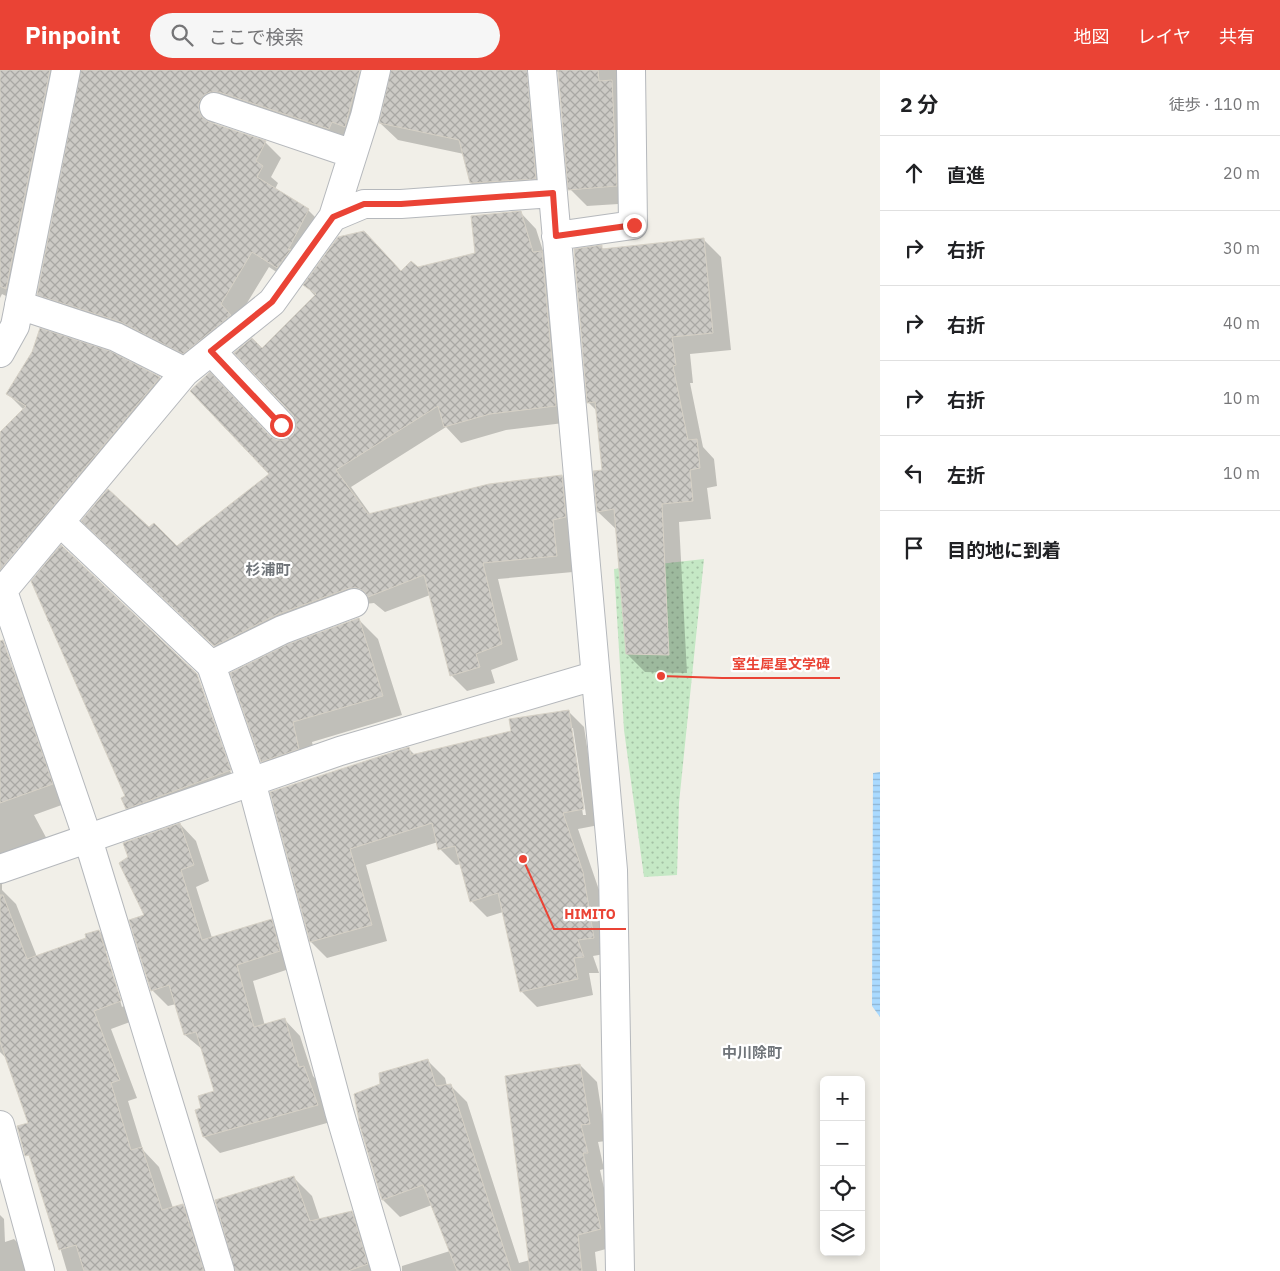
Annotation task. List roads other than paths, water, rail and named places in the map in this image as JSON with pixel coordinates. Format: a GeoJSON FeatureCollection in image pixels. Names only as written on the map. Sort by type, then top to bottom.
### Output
{"type":"FeatureCollection","features":[{"type":"Feature","properties":{"kind":"street"},"geometry":{"type":"LineString","coordinates":[[0,353],[14,326],[19,305],[66,70]]}},
{"type":"Feature","properties":{"kind":"street"},"geometry":{"type":"LineString","coordinates":[[220,1271],[88,838],[1,591],[185,372],[272,302],[333,217],[353,154],[376,70]]}},
{"type":"Feature","properties":{"kind":"street"},"geometry":{"type":"LineString","coordinates":[[542,70],[594,676],[613,870],[620,1271]]}},
{"type":"Feature","properties":{"kind":"street"},"geometry":{"type":"LineString","coordinates":[[556,236],[634,225],[631,70]]}},
{"type":"Feature","properties":{"kind":"street"},"geometry":{"type":"LineString","coordinates":[[214,106],[353,154]]}},
{"type":"Feature","properties":{"kind":"street"},"geometry":{"type":"LineString","coordinates":[[333,217],[364,204],[401,204],[553,193]]}},
{"type":"Feature","properties":{"kind":"street"},"geometry":{"type":"LineString","coordinates":[[19,305],[116,337],[185,372]]}},
{"type":"Feature","properties":{"kind":"street"},"geometry":{"type":"LineString","coordinates":[[211,351],[281,425]]}},
{"type":"Feature","properties":{"kind":"street"},"geometry":{"type":"LineString","coordinates":[[60,522],[212,665],[251,781],[339,1111],[386,1271]]}},
{"type":"Feature","properties":{"kind":"street"},"geometry":{"type":"LineString","coordinates":[[212,665],[282,630],[354,603]]}},
{"type":"Feature","properties":{"kind":"street"},"geometry":{"type":"LineString","coordinates":[[0,869],[340,751],[594,676]]}},
{"type":"Feature","properties":{"kind":"street"},"geometry":{"type":"LineString","coordinates":[[0,1124],[40,1271]]}},
{"type":"Feature","properties":{"kind":"water"},"geometry":{"type":"Polygon","coordinates":[[[880,772],[880,1017],[872,1006],[873,773],[880,772]]]}},
{"type":"Feature","properties":{"kind":"place","name":"室生犀星文学碑"},"geometry":{"type":"Point","coordinates":[661,676]}},
{"type":"Feature","properties":{"kind":"place","name":"HIMITO"},"geometry":{"type":"Point","coordinates":[523,859]}},
{"type":"Feature","properties":{"kind":"district","name":"杉浦町"},"geometry":{"type":"Point","coordinates":[268,570]}},
{"type":"Feature","properties":{"kind":"district","name":"中川除町"},"geometry":{"type":"Point","coordinates":[752,1053]}}]}
